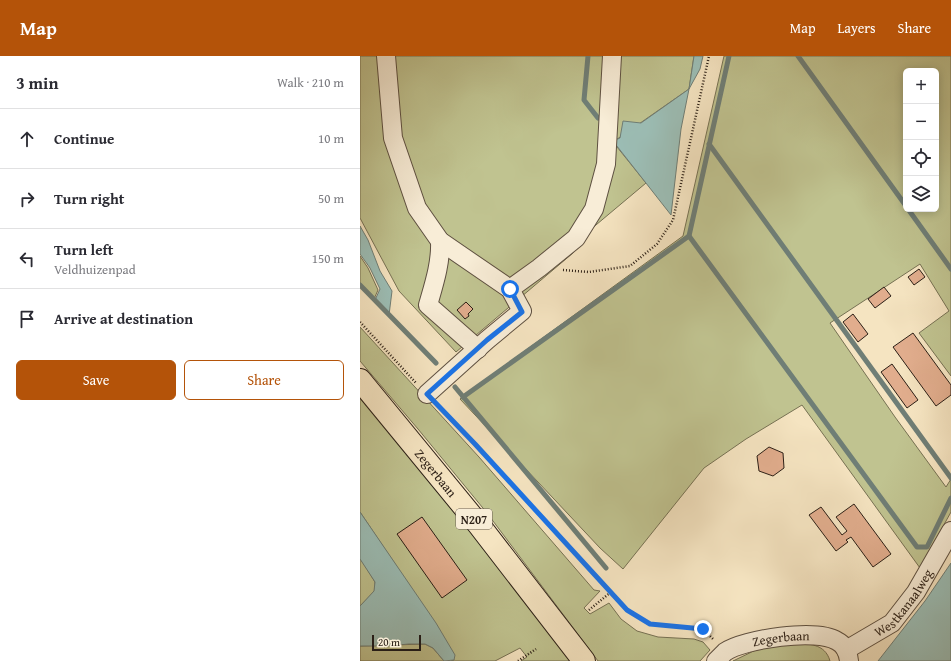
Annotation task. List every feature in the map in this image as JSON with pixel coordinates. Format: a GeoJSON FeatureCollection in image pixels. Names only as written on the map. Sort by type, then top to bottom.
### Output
{"type":"FeatureCollection","features":[{"type":"Feature","properties":{"kind":"main road","name":"Zegerbaan"},"geometry":{"type":"LineString","coordinates":[[360,380],[479,525],[584,661]]}},
{"type":"Feature","properties":{"kind":"street"},"geometry":{"type":"LineString","coordinates":[[386,56],[392,138],[417,208],[440,241],[510,289],[522,312],[427,394]]}},
{"type":"Feature","properties":{"kind":"street"},"geometry":{"type":"LineString","coordinates":[[510,289],[576,238],[594,209],[606,164],[612,56]]}},
{"type":"Feature","properties":{"kind":"street"},"geometry":{"type":"LineString","coordinates":[[440,241],[438,269],[428,305],[478,349]]}},
{"type":"Feature","properties":{"kind":"street","name":"Westkanaalweg"},"geometry":{"type":"LineString","coordinates":[[848,655],[892,622],[916,592],[951,532]]}},
{"type":"Feature","properties":{"kind":"street","name":"Zegerbaan"},"geometry":{"type":"LineString","coordinates":[[721,656],[753,641],[778,637],[807,635],[825,636],[836,640],[848,655]]}},
{"type":"Feature","properties":{"kind":"path"},"geometry":{"type":"LineString","coordinates":[[539,268],[590,272],[630,266],[656,244],[673,220],[710,56]]}},
{"type":"Feature","properties":{"kind":"path"},"geometry":{"type":"LineString","coordinates":[[360,322],[475,444],[627,610],[650,624],[703,629],[721,656]]}},
{"type":"Feature","properties":{"kind":"path"},"geometry":{"type":"LineString","coordinates":[[589,610],[611,592]]}},
{"type":"Feature","properties":{"kind":"path"},"geometry":{"type":"LineString","coordinates":[[518,661],[536,649]]}},
{"type":"Feature","properties":{"kind":"green space"},"geometry":{"type":"Polygon","coordinates":[[[360,56],[694,56],[689,89],[613,142],[646,183],[584,235],[573,253],[456,352],[399,291],[360,218],[360,56]]]}},
{"type":"Feature","properties":{"kind":"green space"},"geometry":{"type":"Polygon","coordinates":[[[724,56],[951,56],[951,376],[919,333],[949,311],[920,264],[830,323],[895,417],[946,487],[951,479],[951,512],[920,568],[802,405],[746,439],[704,468],[623,569],[600,548],[460,399],[683,236],[724,56]]]}},
{"type":"Feature","properties":{"kind":"green space"},"geometry":{"type":"Polygon","coordinates":[[[360,256],[368,268],[378,290],[374,299],[360,284],[360,256]]]}},
{"type":"Feature","properties":{"kind":"green space"},"geometry":{"type":"Polygon","coordinates":[[[360,327],[479,457],[594,590],[600,591],[584,608],[590,614],[609,603],[621,619],[637,631],[658,637],[694,639],[703,642],[710,650],[700,661],[598,661],[487,513],[360,361],[360,327]]]}},
{"type":"Feature","properties":{"kind":"green space"},"geometry":{"type":"Polygon","coordinates":[[[360,393],[399,440],[571,661],[521,661],[527,657],[520,648],[495,661],[451,661],[454,660],[395,564],[360,512],[360,393]]]}},
{"type":"Feature","properties":{"kind":"green space"},"geometry":{"type":"Polygon","coordinates":[[[360,557],[375,582],[375,591],[360,606],[360,557]]]}},
{"type":"Feature","properties":{"kind":"green space"},"geometry":{"type":"Polygon","coordinates":[[[793,643],[810,644],[820,648],[828,655],[830,661],[733,661],[762,647],[793,643]]]}},
{"type":"Feature","properties":{"kind":"green space"},"geometry":{"type":"Polygon","coordinates":[[[425,644],[433,648],[444,661],[360,661],[360,646],[425,644]]]}},
{"type":"Feature","properties":{"kind":"water"},"geometry":{"type":"Polygon","coordinates":[[[694,56],[703,56],[700,69],[689,89],[694,56]]]}},
{"type":"Feature","properties":{"kind":"water"},"geometry":{"type":"Polygon","coordinates":[[[689,89],[681,129],[671,215],[613,141],[620,138],[623,121],[641,123],[689,89]]]}},
{"type":"Feature","properties":{"kind":"water"},"geometry":{"type":"Polygon","coordinates":[[[360,226],[368,240],[380,271],[392,291],[389,315],[375,300],[380,289],[370,268],[360,254],[360,226]]]}},
{"type":"Feature","properties":{"kind":"water"},"geometry":{"type":"Polygon","coordinates":[[[360,512],[436,623],[455,655],[454,660],[444,661],[433,648],[425,644],[360,646],[360,606],[374,591],[375,582],[360,559],[360,512]]]}},
{"type":"Feature","properties":{"kind":"water"},"geometry":{"type":"Polygon","coordinates":[[[951,563],[951,661],[878,661],[925,601],[951,563]]]}},
{"type":"Feature","properties":{"kind":"building"},"geometry":{"type":"Polygon","coordinates":[[[919,269],[925,277],[914,285],[908,277],[919,269]]]}},
{"type":"Feature","properties":{"kind":"building"},"geometry":{"type":"Polygon","coordinates":[[[884,287],[891,296],[875,308],[868,299],[884,287]]]}},
{"type":"Feature","properties":{"kind":"building"},"geometry":{"type":"Polygon","coordinates":[[[466,302],[473,309],[468,314],[469,316],[465,319],[457,310],[466,302]]]}},
{"type":"Feature","properties":{"kind":"building"},"geometry":{"type":"Polygon","coordinates":[[[853,314],[868,334],[858,342],[843,322],[853,314]]]}},
{"type":"Feature","properties":{"kind":"building"},"geometry":{"type":"Polygon","coordinates":[[[913,333],[951,385],[951,395],[936,406],[893,347],[913,333]]]}},
{"type":"Feature","properties":{"kind":"building"},"geometry":{"type":"Polygon","coordinates":[[[892,364],[918,400],[907,408],[881,372],[892,364]]]}},
{"type":"Feature","properties":{"kind":"building"},"geometry":{"type":"Polygon","coordinates":[[[769,447],[783,453],[784,468],[773,476],[759,471],[757,456],[769,447]]]}},
{"type":"Feature","properties":{"kind":"building"},"geometry":{"type":"Polygon","coordinates":[[[854,504],[891,554],[873,567],[851,537],[846,540],[848,542],[836,551],[809,515],[821,507],[842,535],[847,531],[836,517],[854,504]]]}},
{"type":"Feature","properties":{"kind":"building"},"geometry":{"type":"Polygon","coordinates":[[[422,517],[467,580],[442,598],[397,534],[422,517]]]}},
{"type":"Feature","properties":{"kind":"waterway"},"geometry":{"type":"LineString","coordinates":[[588,56],[584,100],[598,118]]}},
{"type":"Feature","properties":{"kind":"waterway"},"geometry":{"type":"LineString","coordinates":[[689,236],[729,56]]}},
{"type":"Feature","properties":{"kind":"waterway"},"geometry":{"type":"LineString","coordinates":[[798,56],[903,202]]}},
{"type":"Feature","properties":{"kind":"waterway"},"geometry":{"type":"LineString","coordinates":[[709,144],[951,478]]}},
{"type":"Feature","properties":{"kind":"waterway"},"geometry":{"type":"LineString","coordinates":[[910,212],[951,269]]}},
{"type":"Feature","properties":{"kind":"waterway"},"geometry":{"type":"LineString","coordinates":[[463,397],[689,236],[917,547],[927,547],[951,498]]}},
{"type":"Feature","properties":{"kind":"waterway"},"geometry":{"type":"LineString","coordinates":[[360,285],[436,363]]}},
{"type":"Feature","properties":{"kind":"waterway"},"geometry":{"type":"LineString","coordinates":[[455,387],[606,568]]}},
{"type":"Feature","properties":{"kind":"route"},"geometry":{"type":"LineString","coordinates":[[510,289],[522,312],[487,340],[427,394],[475,444],[627,610],[650,624],[703,629]]}}]}
